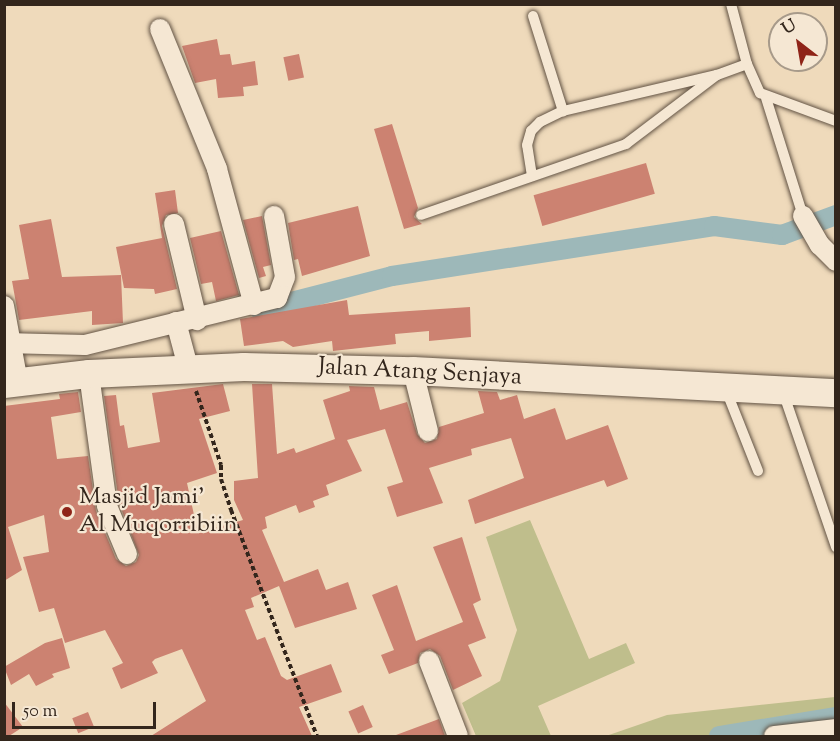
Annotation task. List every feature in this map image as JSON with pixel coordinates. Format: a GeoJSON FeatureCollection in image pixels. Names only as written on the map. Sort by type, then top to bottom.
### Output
{"type":"FeatureCollection","features":[{"type":"Feature","properties":{"kind":"main road","name":"Jalan Atang Senjaya"},"geometry":{"type":"LineString","coordinates":[[13,380],[89,374],[186,357],[413,371],[782,388],[836,393]]}},
{"type":"Feature","properties":{"kind":"street"},"geometry":{"type":"LineString","coordinates":[[160,28],[217,169],[254,305]]}},
{"type":"Feature","properties":{"kind":"street"},"geometry":{"type":"LineString","coordinates":[[11,346],[85,345],[196,320],[277,298],[285,277],[274,216]]}},
{"type":"Feature","properties":{"kind":"street"},"geometry":{"type":"LineString","coordinates":[[803,216],[816,238],[836,261]]}},
{"type":"Feature","properties":{"kind":"street"},"geometry":{"type":"LineString","coordinates":[[174,224],[196,320]]}},
{"type":"Feature","properties":{"kind":"street"},"geometry":{"type":"LineString","coordinates":[[4,306],[11,346],[13,380]]}},
{"type":"Feature","properties":{"kind":"street"},"geometry":{"type":"LineString","coordinates":[[176,324],[186,357]]}},
{"type":"Feature","properties":{"kind":"street"},"geometry":{"type":"LineString","coordinates":[[413,371],[428,431]]}},
{"type":"Feature","properties":{"kind":"street"},"geometry":{"type":"LineString","coordinates":[[89,374],[107,506],[127,554]]}},
{"type":"Feature","properties":{"kind":"street"},"geometry":{"type":"LineString","coordinates":[[429,661],[458,736]]}},
{"type":"Feature","properties":{"kind":"street"},"geometry":{"type":"LineString","coordinates":[[774,736],[836,729]]}},
{"type":"Feature","properties":{"kind":"lane"},"geometry":{"type":"LineString","coordinates":[[731,4],[747,64],[756,86],[766,98],[803,216]]}},
{"type":"Feature","properties":{"kind":"lane"},"geometry":{"type":"LineString","coordinates":[[533,16],[563,111]]}},
{"type":"Feature","properties":{"kind":"lane"},"geometry":{"type":"LineString","coordinates":[[532,176],[527,145],[531,131],[563,111],[717,75],[747,64]]}},
{"type":"Feature","properties":{"kind":"lane"},"geometry":{"type":"LineString","coordinates":[[421,216],[626,144],[717,75]]}},
{"type":"Feature","properties":{"kind":"lane"},"geometry":{"type":"LineString","coordinates":[[766,98],[836,121]]}},
{"type":"Feature","properties":{"kind":"lane"},"geometry":{"type":"LineString","coordinates":[[724,386],[758,471]]}},
{"type":"Feature","properties":{"kind":"lane"},"geometry":{"type":"LineString","coordinates":[[782,388],[836,547]]}},
{"type":"Feature","properties":{"kind":"path"},"geometry":{"type":"LineString","coordinates":[[186,357],[221,465],[221,479],[235,521],[317,736]]}},
{"type":"Feature","properties":{"kind":"shaded area"},"geometry":{"type":"Polygon","coordinates":[[[530,520],[589,659],[626,643],[635,663],[538,706],[551,736],[476,736],[462,703],[500,681],[517,630],[486,537],[530,520]]]}},
{"type":"Feature","properties":{"kind":"shaded area"},"geometry":{"type":"Polygon","coordinates":[[[835,697],[835,736],[606,736],[667,715],[835,697]]]}},
{"type":"Feature","properties":{"kind":"building"},"geometry":{"type":"Polygon","coordinates":[[[217,39],[220,55],[230,54],[232,65],[255,61],[258,85],[243,87],[244,96],[218,98],[216,79],[195,83],[182,46],[217,39]]]}},
{"type":"Feature","properties":{"kind":"building"},"geometry":{"type":"Polygon","coordinates":[[[299,54],[304,77],[288,81],[283,57],[299,54]]]}},
{"type":"Feature","properties":{"kind":"building"},"geometry":{"type":"Polygon","coordinates":[[[392,124],[418,208],[414,217],[422,224],[404,229],[374,129],[392,124]]]}},
{"type":"Feature","properties":{"kind":"building"},"geometry":{"type":"Polygon","coordinates":[[[646,163],[655,194],[542,226],[534,195],[646,163]]]}},
{"type":"Feature","properties":{"kind":"building"},"geometry":{"type":"Polygon","coordinates":[[[175,190],[178,213],[166,215],[162,226],[177,289],[155,294],[154,289],[124,288],[116,247],[162,238],[155,193],[175,190]]]}},
{"type":"Feature","properties":{"kind":"building"},"geometry":{"type":"Polygon","coordinates":[[[358,206],[370,256],[302,276],[298,259],[294,260],[288,223],[358,206]]]}},
{"type":"Feature","properties":{"kind":"building"},"geometry":{"type":"Polygon","coordinates":[[[262,216],[271,265],[263,267],[266,276],[259,278],[243,220],[262,216]]]}},
{"type":"Feature","properties":{"kind":"building"},"geometry":{"type":"Polygon","coordinates":[[[51,219],[62,277],[121,275],[123,323],[92,325],[92,311],[19,320],[12,281],[29,279],[19,225],[51,219]]]}},
{"type":"Feature","properties":{"kind":"building"},"geometry":{"type":"Polygon","coordinates":[[[221,231],[239,295],[216,301],[212,282],[201,284],[190,238],[221,231]]]}},
{"type":"Feature","properties":{"kind":"building"},"geometry":{"type":"Polygon","coordinates":[[[347,300],[349,315],[470,307],[471,337],[429,341],[429,331],[395,334],[396,344],[333,351],[332,341],[293,347],[283,341],[244,346],[240,319],[347,300]]]}},
{"type":"Feature","properties":{"kind":"building"},"geometry":{"type":"Polygon","coordinates":[[[223,384],[230,411],[199,419],[217,473],[187,483],[198,533],[243,520],[234,500],[234,481],[258,478],[252,384],[272,384],[277,454],[294,448],[296,453],[335,439],[323,400],[350,391],[349,386],[374,387],[380,410],[407,402],[417,434],[425,443],[437,439],[439,427],[484,413],[478,391],[497,392],[500,400],[517,395],[524,419],[555,408],[566,440],[608,425],[628,479],[607,487],[604,480],[475,524],[468,500],[524,478],[511,438],[471,449],[472,455],[429,468],[443,503],[397,517],[387,487],[403,482],[385,429],[347,440],[362,471],[326,485],[329,495],[313,501],[315,507],[299,513],[296,505],[265,517],[267,528],[262,530],[284,582],[318,569],[326,590],[348,582],[357,609],[295,628],[279,586],[251,598],[254,607],[245,610],[257,640],[265,637],[281,676],[287,680],[331,664],[342,692],[299,707],[312,736],[151,736],[206,701],[182,649],[152,662],[158,673],[121,689],[112,668],[123,663],[105,630],[65,643],[54,608],[39,612],[23,557],[49,552],[44,515],[8,527],[22,570],[4,581],[4,406],[60,399],[59,394],[78,392],[81,412],[51,417],[57,459],[88,456],[96,511],[116,559],[126,566],[136,562],[139,555],[119,503],[104,396],[116,395],[120,426],[124,425],[128,448],[160,442],[152,393],[223,384]]]}},
{"type":"Feature","properties":{"kind":"building"},"geometry":{"type":"Polygon","coordinates":[[[462,537],[481,600],[473,604],[486,638],[468,645],[482,676],[453,690],[440,656],[430,649],[420,653],[418,663],[389,674],[381,655],[394,650],[372,595],[397,585],[416,641],[463,622],[433,547],[462,537]]]}},
{"type":"Feature","properties":{"kind":"building"},"geometry":{"type":"Polygon","coordinates":[[[62,638],[70,668],[52,674],[54,677],[36,686],[29,674],[11,685],[4,667],[45,643],[62,638]]]}},
{"type":"Feature","properties":{"kind":"building"},"geometry":{"type":"Polygon","coordinates":[[[4,702],[23,727],[9,736],[4,736],[4,702]]]}},
{"type":"Feature","properties":{"kind":"building"},"geometry":{"type":"Polygon","coordinates":[[[363,705],[373,727],[358,733],[348,712],[363,705]]]}},
{"type":"Feature","properties":{"kind":"building"},"geometry":{"type":"Polygon","coordinates":[[[88,712],[94,727],[78,733],[72,718],[88,712]]]}},
{"type":"Feature","properties":{"kind":"building"},"geometry":{"type":"Polygon","coordinates":[[[439,719],[445,736],[396,736],[396,735],[439,719]]]}},
{"type":"Feature","properties":{"kind":"waterway"},"geometry":{"type":"LineString","coordinates":[[260,310],[392,276],[714,226],[782,235],[836,215]]}},
{"type":"Feature","properties":{"kind":"waterway"},"geometry":{"type":"LineString","coordinates":[[719,736],[836,717]]}},
{"type":"Feature","properties":{"kind":"place","name":"Masjid Jami' Al Muqorribiin"},"geometry":{"type":"Point","coordinates":[67,512]}}]}
